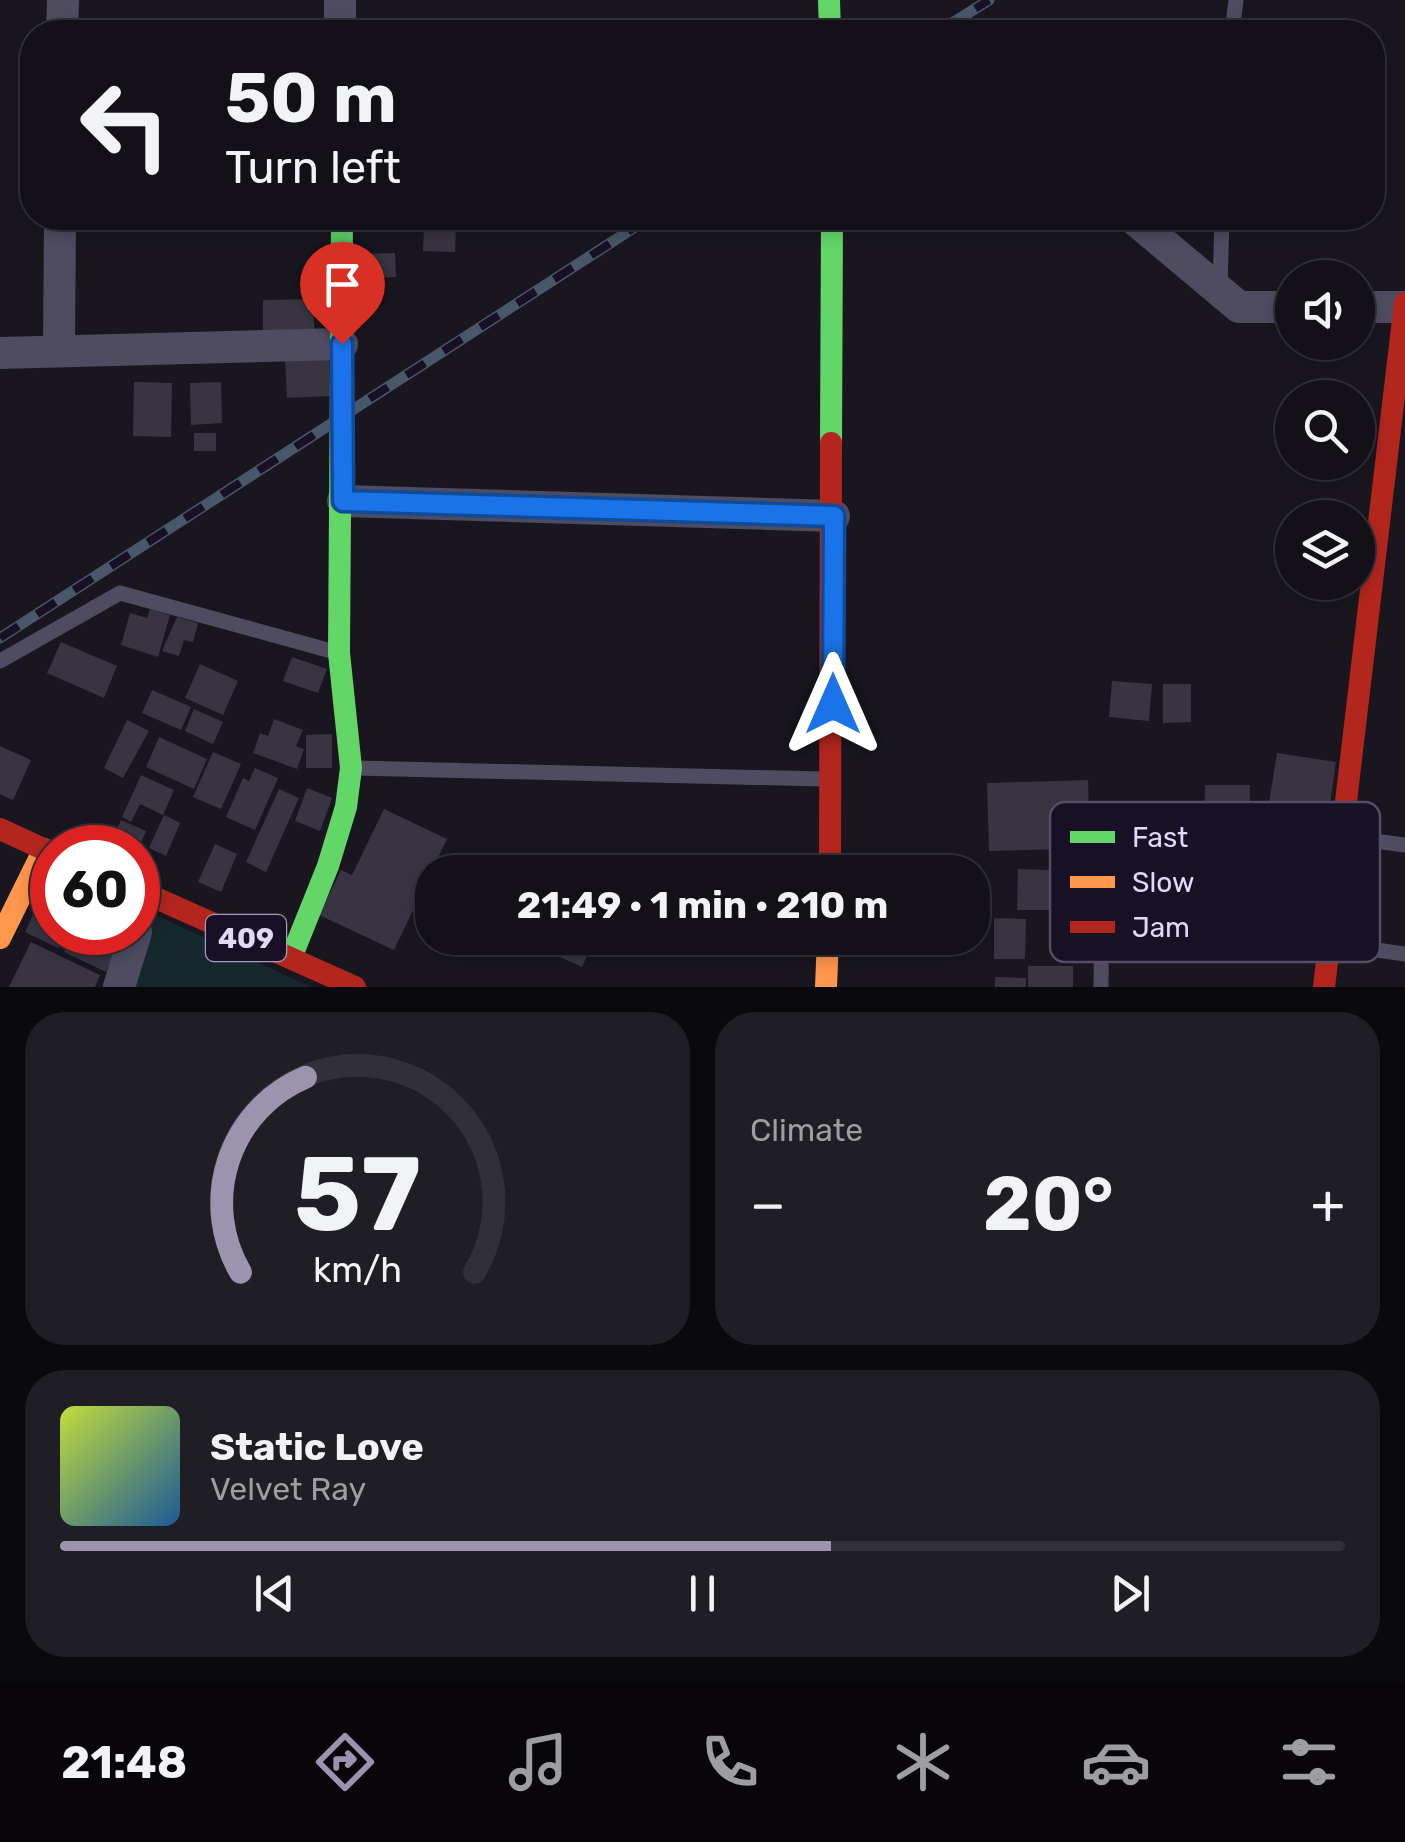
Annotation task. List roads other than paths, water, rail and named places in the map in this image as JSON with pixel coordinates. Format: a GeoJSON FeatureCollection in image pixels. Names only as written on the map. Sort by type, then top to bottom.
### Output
{"type":"FeatureCollection","features":[{"type":"Feature","properties":{"kind":"main road"},"geometry":{"type":"LineString","coordinates":[[292,958],[328,866],[346,807],[351,768],[339,653],[342,230]]}},
{"type":"Feature","properties":{"kind":"main road"},"geometry":{"type":"LineString","coordinates":[[830,855],[832,230]]}},
{"type":"Feature","properties":{"kind":"main road"},"geometry":{"type":"LineString","coordinates":[[1347,802],[1400,400],[1405,305]]}},
{"type":"Feature","properties":{"kind":"main road"},"geometry":{"type":"LineString","coordinates":[[0,829],[30,843]]}},
{"type":"Feature","properties":{"kind":"main road"},"geometry":{"type":"LineString","coordinates":[[0,938],[30,884]]}},
{"type":"Feature","properties":{"kind":"main road","name":"409"},"geometry":{"type":"LineString","coordinates":[[160,901],[354,987]]}},
{"type":"Feature","properties":{"kind":"main road"},"geometry":{"type":"LineString","coordinates":[[826,987],[827,955]]}},
{"type":"Feature","properties":{"kind":"main road"},"geometry":{"type":"LineString","coordinates":[[1324,987],[1327,962]]}},
{"type":"Feature","properties":{"kind":"street"},"geometry":{"type":"LineString","coordinates":[[59,351],[60,230]]}},
{"type":"Feature","properties":{"kind":"street"},"geometry":{"type":"LineString","coordinates":[[1147,230],[1239,307],[1275,307]]}},
{"type":"Feature","properties":{"kind":"street"},"geometry":{"type":"LineString","coordinates":[[1375,306],[1405,305]]}},
{"type":"Feature","properties":{"kind":"street"},"geometry":{"type":"LineString","coordinates":[[0,352],[342,344]]}},
{"type":"Feature","properties":{"kind":"street"},"geometry":{"type":"LineString","coordinates":[[343,501],[834,516]]}},
{"type":"Feature","properties":{"kind":"street"},"geometry":{"type":"LineString","coordinates":[[119,987],[129,955]]}},
{"type":"Feature","properties":{"kind":"lane"},"geometry":{"type":"LineString","coordinates":[[1220,291],[1222,230]]}},
{"type":"Feature","properties":{"kind":"lane"},"geometry":{"type":"LineString","coordinates":[[0,662],[120,593],[339,653]]}},
{"type":"Feature","properties":{"kind":"lane"},"geometry":{"type":"LineString","coordinates":[[351,768],[832,779]]}},
{"type":"Feature","properties":{"kind":"lane"},"geometry":{"type":"LineString","coordinates":[[1380,842],[1405,846]]}},
{"type":"Feature","properties":{"kind":"lane"},"geometry":{"type":"LineString","coordinates":[[1380,953],[1405,954]]}},
{"type":"Feature","properties":{"kind":"lane"},"geometry":{"type":"LineString","coordinates":[[1101,962],[1101,987]]}},
{"type":"Feature","properties":{"kind":"railway"},"geometry":{"type":"LineString","coordinates":[[957,20],[989,0]]}},
{"type":"Feature","properties":{"kind":"railway"},"geometry":{"type":"LineString","coordinates":[[0,638],[630,230]]}}]}
